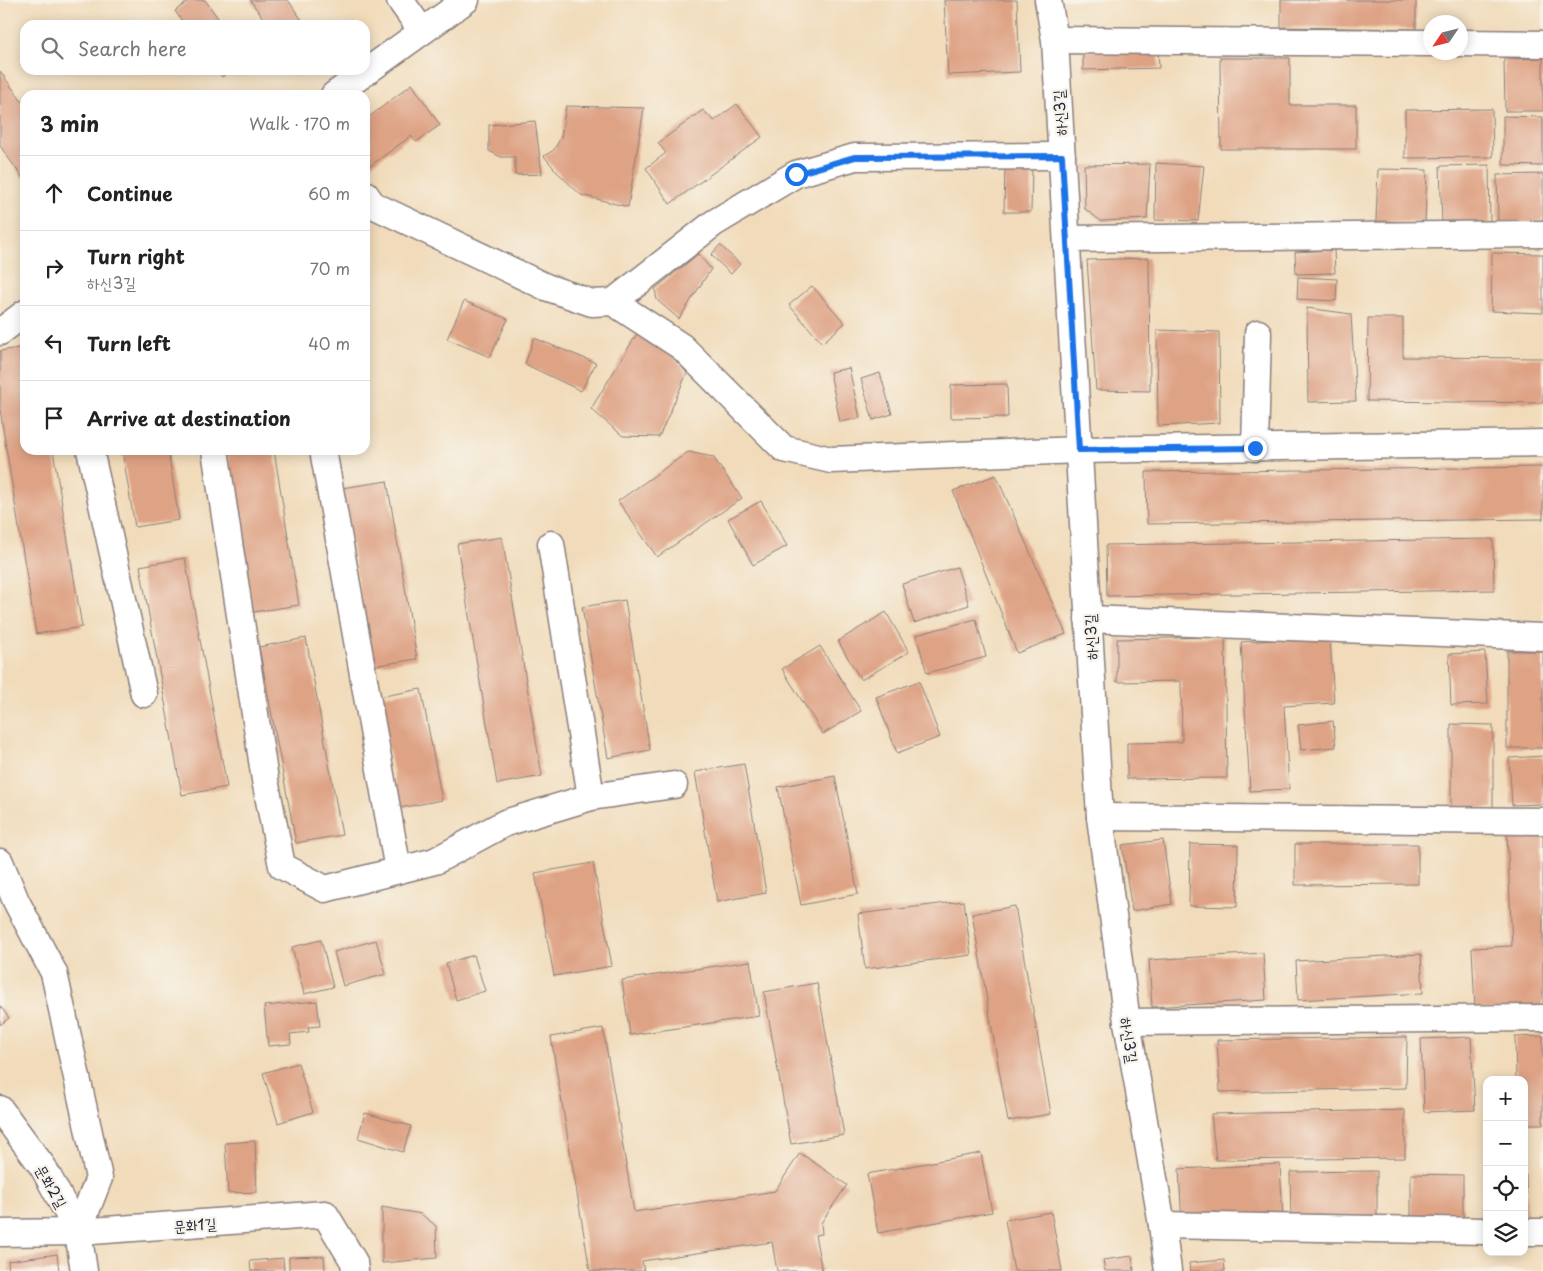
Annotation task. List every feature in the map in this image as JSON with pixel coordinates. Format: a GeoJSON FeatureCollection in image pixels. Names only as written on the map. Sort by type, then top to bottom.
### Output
{"type":"FeatureCollection","features":[{"type":"Feature","properties":{"kind":"street"},"geometry":{"type":"LineString","coordinates":[[400,0],[422,31]]}},
{"type":"Feature","properties":{"kind":"street"},"geometry":{"type":"LineString","coordinates":[[370,69],[466,0]]}},
{"type":"Feature","properties":{"kind":"street","name":"하신3길"},"geometry":{"type":"LineString","coordinates":[[1048,0],[1055,40],[1100,817],[1126,1022],[1162,1225],[1168,1271]]}},
{"type":"Feature","properties":{"kind":"street"},"geometry":{"type":"LineString","coordinates":[[1055,40],[1423,43]]}},
{"type":"Feature","properties":{"kind":"street"},"geometry":{"type":"LineString","coordinates":[[1468,43],[1543,44]]}},
{"type":"Feature","properties":{"kind":"street"},"geometry":{"type":"LineString","coordinates":[[341,90],[362,75]]}},
{"type":"Feature","properties":{"kind":"street"},"geometry":{"type":"LineString","coordinates":[[370,201],[373,205],[546,287],[592,303],[613,302],[714,223],[796,174],[855,157],[1062,156]]}},
{"type":"Feature","properties":{"kind":"street"},"geometry":{"type":"LineString","coordinates":[[1067,239],[1543,234]]}},
{"type":"Feature","properties":{"kind":"street"},"geometry":{"type":"LineString","coordinates":[[613,302],[682,347],[784,449],[831,460],[1079,450],[1543,443]]}},
{"type":"Feature","properties":{"kind":"street"},"geometry":{"type":"LineString","coordinates":[[0,332],[20,317]]}},
{"type":"Feature","properties":{"kind":"street"},"geometry":{"type":"LineString","coordinates":[[1255,448],[1258,333]]}},
{"type":"Feature","properties":{"kind":"street"},"geometry":{"type":"LineString","coordinates":[[91,455],[144,694]]}},
{"type":"Feature","properties":{"kind":"street"},"geometry":{"type":"LineString","coordinates":[[216,455],[265,780],[282,866],[325,889],[435,861],[505,823],[591,797],[674,785]]}},
{"type":"Feature","properties":{"kind":"street"},"geometry":{"type":"LineString","coordinates":[[324,455],[398,870]]}},
{"type":"Feature","properties":{"kind":"street"},"geometry":{"type":"LineString","coordinates":[[551,544],[591,797]]}},
{"type":"Feature","properties":{"kind":"street"},"geometry":{"type":"LineString","coordinates":[[1088,619],[1543,637]]}},
{"type":"Feature","properties":{"kind":"street"},"geometry":{"type":"LineString","coordinates":[[1100,817],[1543,821]]}},
{"type":"Feature","properties":{"kind":"street"},"geometry":{"type":"LineString","coordinates":[[0,862],[16,901],[54,973],[99,1178],[78,1232]]}},
{"type":"Feature","properties":{"kind":"street"},"geometry":{"type":"LineString","coordinates":[[1126,1022],[1543,1018]]}},
{"type":"Feature","properties":{"kind":"street","name":"문화2길"},"geometry":{"type":"LineString","coordinates":[[0,1109],[43,1167],[78,1232],[84,1271]]}},
{"type":"Feature","properties":{"kind":"street","name":"문화1길"},"geometry":{"type":"LineString","coordinates":[[0,1233],[78,1232],[325,1214],[354,1262],[355,1271]]}},
{"type":"Feature","properties":{"kind":"street"},"geometry":{"type":"LineString","coordinates":[[1162,1225],[1483,1231]]}},
{"type":"Feature","properties":{"kind":"street"},"geometry":{"type":"LineString","coordinates":[[1528,1232],[1543,1232]]}},
{"type":"Feature","properties":{"kind":"building"},"geometry":{"type":"Polygon","coordinates":[[[190,0],[205,0],[219,20],[181,20],[175,11],[190,0]]]}},
{"type":"Feature","properties":{"kind":"building"},"geometry":{"type":"Polygon","coordinates":[[[250,0],[288,0],[302,20],[264,20],[250,0]]]}},
{"type":"Feature","properties":{"kind":"building"},"geometry":{"type":"Polygon","coordinates":[[[944,0],[1017,0],[1020,72],[948,75],[944,0]]]}},
{"type":"Feature","properties":{"kind":"building"},"geometry":{"type":"Polygon","coordinates":[[[1281,0],[1416,0],[1416,29],[1281,27],[1281,0]]]}},
{"type":"Feature","properties":{"kind":"building"},"geometry":{"type":"Polygon","coordinates":[[[1158,49],[1159,68],[1083,70],[1083,51],[1158,49]]]}},
{"type":"Feature","properties":{"kind":"building"},"geometry":{"type":"Polygon","coordinates":[[[1220,58],[1290,58],[1290,105],[1356,105],[1356,149],[1221,149],[1220,58]]]}},
{"type":"Feature","properties":{"kind":"building"},"geometry":{"type":"Polygon","coordinates":[[[1543,58],[1543,111],[1505,111],[1504,59],[1543,58]]]}},
{"type":"Feature","properties":{"kind":"building"},"geometry":{"type":"Polygon","coordinates":[[[0,71],[20,99],[20,174],[0,146],[0,71]]]}},
{"type":"Feature","properties":{"kind":"building"},"geometry":{"type":"Polygon","coordinates":[[[412,84],[440,125],[416,142],[411,136],[370,166],[370,116],[412,84]]]}},
{"type":"Feature","properties":{"kind":"building"},"geometry":{"type":"Polygon","coordinates":[[[737,104],[762,137],[670,204],[646,168],[666,153],[658,143],[703,110],[714,121],[737,104]]]}},
{"type":"Feature","properties":{"kind":"building"},"geometry":{"type":"Polygon","coordinates":[[[566,106],[644,108],[628,207],[581,195],[557,172],[544,156],[554,150],[561,137],[566,106]]]}},
{"type":"Feature","properties":{"kind":"building"},"geometry":{"type":"Polygon","coordinates":[[[1492,109],[1493,157],[1405,158],[1405,110],[1492,109]]]}},
{"type":"Feature","properties":{"kind":"building"},"geometry":{"type":"Polygon","coordinates":[[[1503,116],[1543,117],[1543,166],[1503,165],[1503,116]]]}},
{"type":"Feature","properties":{"kind":"building"},"geometry":{"type":"Polygon","coordinates":[[[535,121],[542,174],[515,175],[515,157],[501,157],[489,151],[489,125],[535,121]]]}},
{"type":"Feature","properties":{"kind":"building"},"geometry":{"type":"Polygon","coordinates":[[[1156,163],[1204,166],[1198,221],[1155,220],[1156,163]]]}},
{"type":"Feature","properties":{"kind":"building"},"geometry":{"type":"Polygon","coordinates":[[[1150,164],[1147,219],[1101,221],[1085,209],[1084,165],[1150,164]]]}},
{"type":"Feature","properties":{"kind":"building"},"geometry":{"type":"Polygon","coordinates":[[[1489,165],[1490,224],[1442,225],[1440,166],[1489,165]]]}},
{"type":"Feature","properties":{"kind":"building"},"geometry":{"type":"Polygon","coordinates":[[[1005,167],[1032,168],[1031,212],[1004,212],[1005,167]]]}},
{"type":"Feature","properties":{"kind":"building"},"geometry":{"type":"Polygon","coordinates":[[[1378,169],[1427,170],[1425,222],[1376,221],[1378,169]]]}},
{"type":"Feature","properties":{"kind":"building"},"geometry":{"type":"Polygon","coordinates":[[[1543,174],[1543,221],[1498,222],[1497,175],[1543,174]]]}},
{"type":"Feature","properties":{"kind":"building"},"geometry":{"type":"Polygon","coordinates":[[[720,245],[740,264],[731,274],[711,255],[720,245]]]}},
{"type":"Feature","properties":{"kind":"building"},"geometry":{"type":"Polygon","coordinates":[[[1334,250],[1335,273],[1296,274],[1295,252],[1334,250]]]}},
{"type":"Feature","properties":{"kind":"building"},"geometry":{"type":"Polygon","coordinates":[[[1492,253],[1543,254],[1543,313],[1491,311],[1492,253]]]}},
{"type":"Feature","properties":{"kind":"building"},"geometry":{"type":"Polygon","coordinates":[[[698,254],[711,269],[679,319],[657,300],[655,289],[698,254]]]}},
{"type":"Feature","properties":{"kind":"building"},"geometry":{"type":"Polygon","coordinates":[[[1149,258],[1150,391],[1096,390],[1087,260],[1149,258]]]}},
{"type":"Feature","properties":{"kind":"building"},"geometry":{"type":"Polygon","coordinates":[[[1298,277],[1337,279],[1336,301],[1297,299],[1298,277]]]}},
{"type":"Feature","properties":{"kind":"building"},"geometry":{"type":"Polygon","coordinates":[[[812,286],[845,323],[822,343],[789,305],[812,286]]]}},
{"type":"Feature","properties":{"kind":"building"},"geometry":{"type":"Polygon","coordinates":[[[464,301],[508,319],[490,357],[447,339],[464,301]]]}},
{"type":"Feature","properties":{"kind":"building"},"geometry":{"type":"Polygon","coordinates":[[[1307,308],[1351,314],[1356,401],[1308,402],[1307,308]]]}},
{"type":"Feature","properties":{"kind":"building"},"geometry":{"type":"Polygon","coordinates":[[[1368,318],[1403,318],[1403,357],[1543,358],[1543,403],[1367,401],[1368,318]]]}},
{"type":"Feature","properties":{"kind":"building"},"geometry":{"type":"Polygon","coordinates":[[[1157,330],[1219,332],[1220,423],[1158,426],[1157,330]]]}},
{"type":"Feature","properties":{"kind":"building"},"geometry":{"type":"Polygon","coordinates":[[[638,332],[670,353],[687,373],[659,437],[623,436],[591,409],[638,332]]]}},
{"type":"Feature","properties":{"kind":"building"},"geometry":{"type":"Polygon","coordinates":[[[534,338],[596,363],[581,391],[525,364],[534,338]]]}},
{"type":"Feature","properties":{"kind":"building"},"geometry":{"type":"Polygon","coordinates":[[[20,348],[20,455],[54,455],[82,627],[36,634],[0,410],[0,351],[20,348]]]}},
{"type":"Feature","properties":{"kind":"building"},"geometry":{"type":"Polygon","coordinates":[[[849,368],[860,418],[840,422],[830,372],[849,368]]]}},
{"type":"Feature","properties":{"kind":"building"},"geometry":{"type":"Polygon","coordinates":[[[880,373],[892,414],[873,420],[861,379],[880,373]]]}},
{"type":"Feature","properties":{"kind":"building"},"geometry":{"type":"Polygon","coordinates":[[[1007,384],[1008,417],[951,418],[951,385],[1007,384]]]}},
{"type":"Feature","properties":{"kind":"building"},"geometry":{"type":"Polygon","coordinates":[[[688,452],[713,457],[742,498],[657,557],[618,501],[688,452]]]}},
{"type":"Feature","properties":{"kind":"building"},"geometry":{"type":"Polygon","coordinates":[[[123,455],[169,455],[179,520],[135,527],[123,455]]]}},
{"type":"Feature","properties":{"kind":"building"},"geometry":{"type":"Polygon","coordinates":[[[228,455],[275,455],[299,605],[253,612],[228,455]]]}},
{"type":"Feature","properties":{"kind":"building"},"geometry":{"type":"Polygon","coordinates":[[[1543,467],[1543,519],[1147,524],[1146,472],[1543,467]]]}},
{"type":"Feature","properties":{"kind":"building"},"geometry":{"type":"Polygon","coordinates":[[[996,475],[1066,634],[1017,653],[953,491],[996,475]]]}},
{"type":"Feature","properties":{"kind":"building"},"geometry":{"type":"Polygon","coordinates":[[[387,481],[417,659],[372,666],[342,488],[387,481]]]}},
{"type":"Feature","properties":{"kind":"building"},"geometry":{"type":"Polygon","coordinates":[[[761,501],[787,546],[753,565],[728,519],[761,501]]]}},
{"type":"Feature","properties":{"kind":"building"},"geometry":{"type":"Polygon","coordinates":[[[502,537],[542,776],[497,784],[457,544],[502,537]]]}},
{"type":"Feature","properties":{"kind":"building"},"geometry":{"type":"Polygon","coordinates":[[[1493,539],[1494,590],[1107,596],[1106,545],[1493,539]]]}},
{"type":"Feature","properties":{"kind":"building"},"geometry":{"type":"Polygon","coordinates":[[[185,558],[227,787],[182,795],[140,566],[185,558]]]}},
{"type":"Feature","properties":{"kind":"building"},"geometry":{"type":"Polygon","coordinates":[[[957,567],[969,605],[914,623],[902,584],[957,567]]]}},
{"type":"Feature","properties":{"kind":"building"},"geometry":{"type":"Polygon","coordinates":[[[625,600],[650,750],[608,758],[582,607],[625,600]]]}},
{"type":"Feature","properties":{"kind":"building"},"geometry":{"type":"Polygon","coordinates":[[[886,612],[909,652],[861,680],[838,641],[886,612]]]}},
{"type":"Feature","properties":{"kind":"building"},"geometry":{"type":"Polygon","coordinates":[[[976,619],[986,657],[927,673],[916,635],[976,619]]]}},
{"type":"Feature","properties":{"kind":"building"},"geometry":{"type":"Polygon","coordinates":[[[1225,637],[1227,778],[1127,779],[1127,743],[1182,742],[1181,681],[1117,682],[1117,639],[1225,637]]]}},
{"type":"Feature","properties":{"kind":"building"},"geometry":{"type":"Polygon","coordinates":[[[1330,637],[1334,703],[1284,706],[1289,789],[1250,791],[1241,642],[1330,637]]]}},
{"type":"Feature","properties":{"kind":"building"},"geometry":{"type":"Polygon","coordinates":[[[306,638],[342,835],[296,843],[259,647],[306,638]]]}},
{"type":"Feature","properties":{"kind":"building"},"geometry":{"type":"Polygon","coordinates":[[[820,646],[861,711],[823,734],[782,669],[820,646]]]}},
{"type":"Feature","properties":{"kind":"building"},"geometry":{"type":"Polygon","coordinates":[[[1507,651],[1543,651],[1543,748],[1507,748],[1507,651]]]}},
{"type":"Feature","properties":{"kind":"building"},"geometry":{"type":"Polygon","coordinates":[[[1485,652],[1488,704],[1451,705],[1449,654],[1485,652]]]}},
{"type":"Feature","properties":{"kind":"building"},"geometry":{"type":"Polygon","coordinates":[[[919,681],[940,737],[897,753],[876,697],[919,681]]]}},
{"type":"Feature","properties":{"kind":"building"},"geometry":{"type":"Polygon","coordinates":[[[421,689],[442,800],[400,808],[379,697],[421,689]]]}},
{"type":"Feature","properties":{"kind":"building"},"geometry":{"type":"Polygon","coordinates":[[[1333,721],[1336,747],[1301,750],[1298,725],[1333,721]]]}},
{"type":"Feature","properties":{"kind":"building"},"geometry":{"type":"Polygon","coordinates":[[[1451,724],[1493,725],[1493,808],[1451,808],[1451,724]]]}},
{"type":"Feature","properties":{"kind":"building"},"geometry":{"type":"Polygon","coordinates":[[[1543,756],[1543,804],[1512,805],[1509,758],[1543,756]]]}},
{"type":"Feature","properties":{"kind":"building"},"geometry":{"type":"Polygon","coordinates":[[[744,764],[766,893],[717,902],[695,772],[744,764]]]}},
{"type":"Feature","properties":{"kind":"building"},"geometry":{"type":"Polygon","coordinates":[[[835,776],[858,894],[801,905],[778,787],[835,776]]]}},
{"type":"Feature","properties":{"kind":"building"},"geometry":{"type":"Polygon","coordinates":[[[1507,833],[1543,835],[1543,1009],[1475,1009],[1472,948],[1512,946],[1507,833]]]}},
{"type":"Feature","properties":{"kind":"building"},"geometry":{"type":"Polygon","coordinates":[[[1163,840],[1172,904],[1132,911],[1122,845],[1163,840]]]}},
{"type":"Feature","properties":{"kind":"building"},"geometry":{"type":"Polygon","coordinates":[[[1190,844],[1238,845],[1237,907],[1189,906],[1190,844]]]}},
{"type":"Feature","properties":{"kind":"building"},"geometry":{"type":"Polygon","coordinates":[[[1295,844],[1418,844],[1418,884],[1295,885],[1295,844]]]}},
{"type":"Feature","properties":{"kind":"building"},"geometry":{"type":"Polygon","coordinates":[[[593,863],[612,966],[554,976],[535,873],[593,863]]]}},
{"type":"Feature","properties":{"kind":"building"},"geometry":{"type":"Polygon","coordinates":[[[964,901],[971,955],[865,969],[858,914],[964,901]]]}},
{"type":"Feature","properties":{"kind":"building"},"geometry":{"type":"Polygon","coordinates":[[[1015,906],[1051,1114],[1008,1121],[972,914],[1015,906]]]}},
{"type":"Feature","properties":{"kind":"building"},"geometry":{"type":"Polygon","coordinates":[[[321,940],[333,987],[304,994],[292,947],[321,940]]]}},
{"type":"Feature","properties":{"kind":"building"},"geometry":{"type":"Polygon","coordinates":[[[376,940],[386,974],[343,986],[334,952],[376,940]]]}},
{"type":"Feature","properties":{"kind":"building"},"geometry":{"type":"Polygon","coordinates":[[[1263,953],[1266,1000],[1152,1007],[1149,960],[1263,953]]]}},
{"type":"Feature","properties":{"kind":"building"},"geometry":{"type":"Polygon","coordinates":[[[1421,954],[1423,993],[1298,1000],[1296,961],[1421,954]]]}},
{"type":"Feature","properties":{"kind":"building"},"geometry":{"type":"Polygon","coordinates":[[[474,955],[485,991],[456,1000],[446,963],[474,955]]]}},
{"type":"Feature","properties":{"kind":"building"},"geometry":{"type":"Polygon","coordinates":[[[750,961],[759,1016],[630,1035],[622,980],[750,961]]]}},
{"type":"Feature","properties":{"kind":"building"},"geometry":{"type":"Polygon","coordinates":[[[817,983],[844,1135],[791,1144],[764,992],[817,983]]]}},
{"type":"Feature","properties":{"kind":"building"},"geometry":{"type":"Polygon","coordinates":[[[317,1001],[320,1026],[308,1027],[309,1032],[290,1034],[291,1044],[268,1046],[264,1006],[317,1001]]]}},
{"type":"Feature","properties":{"kind":"building"},"geometry":{"type":"Polygon","coordinates":[[[0,1006],[9,1018],[0,1025],[0,1006]]]}},
{"type":"Feature","properties":{"kind":"building"},"geometry":{"type":"Polygon","coordinates":[[[603,1028],[634,1212],[775,1191],[800,1153],[847,1185],[821,1223],[822,1234],[815,1235],[822,1271],[777,1271],[772,1242],[642,1261],[644,1271],[590,1271],[551,1037],[603,1028]]]}},
{"type":"Feature","properties":{"kind":"building"},"geometry":{"type":"Polygon","coordinates":[[[1543,1036],[1543,1124],[1528,1124],[1528,1076],[1516,1076],[1515,1037],[1543,1036]]]}},
{"type":"Feature","properties":{"kind":"building"},"geometry":{"type":"Polygon","coordinates":[[[1407,1037],[1406,1088],[1220,1092],[1217,1040],[1407,1037]]]}},
{"type":"Feature","properties":{"kind":"building"},"geometry":{"type":"Polygon","coordinates":[[[1471,1037],[1475,1110],[1424,1112],[1421,1039],[1471,1037]]]}},
{"type":"Feature","properties":{"kind":"building"},"geometry":{"type":"Polygon","coordinates":[[[298,1063],[313,1112],[278,1123],[263,1073],[298,1063]]]}},
{"type":"Feature","properties":{"kind":"building"},"geometry":{"type":"Polygon","coordinates":[[[1405,1110],[1405,1158],[1216,1160],[1211,1114],[1405,1110]]]}},
{"type":"Feature","properties":{"kind":"building"},"geometry":{"type":"Polygon","coordinates":[[[365,1113],[411,1126],[403,1152],[358,1138],[365,1113]]]}},
{"type":"Feature","properties":{"kind":"building"},"geometry":{"type":"Polygon","coordinates":[[[255,1141],[257,1192],[228,1193],[225,1143],[255,1141]]]}},
{"type":"Feature","properties":{"kind":"building"},"geometry":{"type":"Polygon","coordinates":[[[981,1153],[992,1212],[878,1233],[867,1174],[981,1153]]]}},
{"type":"Feature","properties":{"kind":"building"},"geometry":{"type":"Polygon","coordinates":[[[1280,1164],[1283,1219],[1182,1225],[1179,1169],[1280,1164]]]}},
{"type":"Feature","properties":{"kind":"building"},"geometry":{"type":"Polygon","coordinates":[[[1377,1171],[1377,1222],[1291,1223],[1290,1172],[1377,1171]]]}},
{"type":"Feature","properties":{"kind":"building"},"geometry":{"type":"Polygon","coordinates":[[[1411,1174],[1463,1175],[1463,1222],[1411,1222],[1411,1174]]]}},
{"type":"Feature","properties":{"kind":"building"},"geometry":{"type":"Polygon","coordinates":[[[382,1207],[421,1214],[436,1226],[437,1258],[382,1263],[382,1207]]]}},
{"type":"Feature","properties":{"kind":"building"},"geometry":{"type":"Polygon","coordinates":[[[1051,1212],[1062,1271],[1014,1271],[1005,1220],[1051,1212]]]}},
{"type":"Feature","properties":{"kind":"building"},"geometry":{"type":"Polygon","coordinates":[[[57,1254],[59,1271],[9,1271],[8,1261],[57,1254]]]}},
{"type":"Feature","properties":{"kind":"building"},"geometry":{"type":"Polygon","coordinates":[[[324,1256],[325,1271],[289,1271],[289,1257],[324,1256]]]}},
{"type":"Feature","properties":{"kind":"building"},"geometry":{"type":"Polygon","coordinates":[[[1132,1256],[1134,1271],[1105,1271],[1103,1260],[1132,1256]]]}},
{"type":"Feature","properties":{"kind":"building"},"geometry":{"type":"Polygon","coordinates":[[[283,1258],[284,1271],[251,1271],[250,1261],[283,1258]]]}},
{"type":"Feature","properties":{"kind":"building"},"geometry":{"type":"Polygon","coordinates":[[[1224,1260],[1225,1271],[1190,1271],[1189,1263],[1224,1260]]]}},
{"type":"Feature","properties":{"kind":"route"},"geometry":{"type":"LineString","coordinates":[[796,174],[855,157],[1062,156],[1079,450],[1255,448]]}}]}
